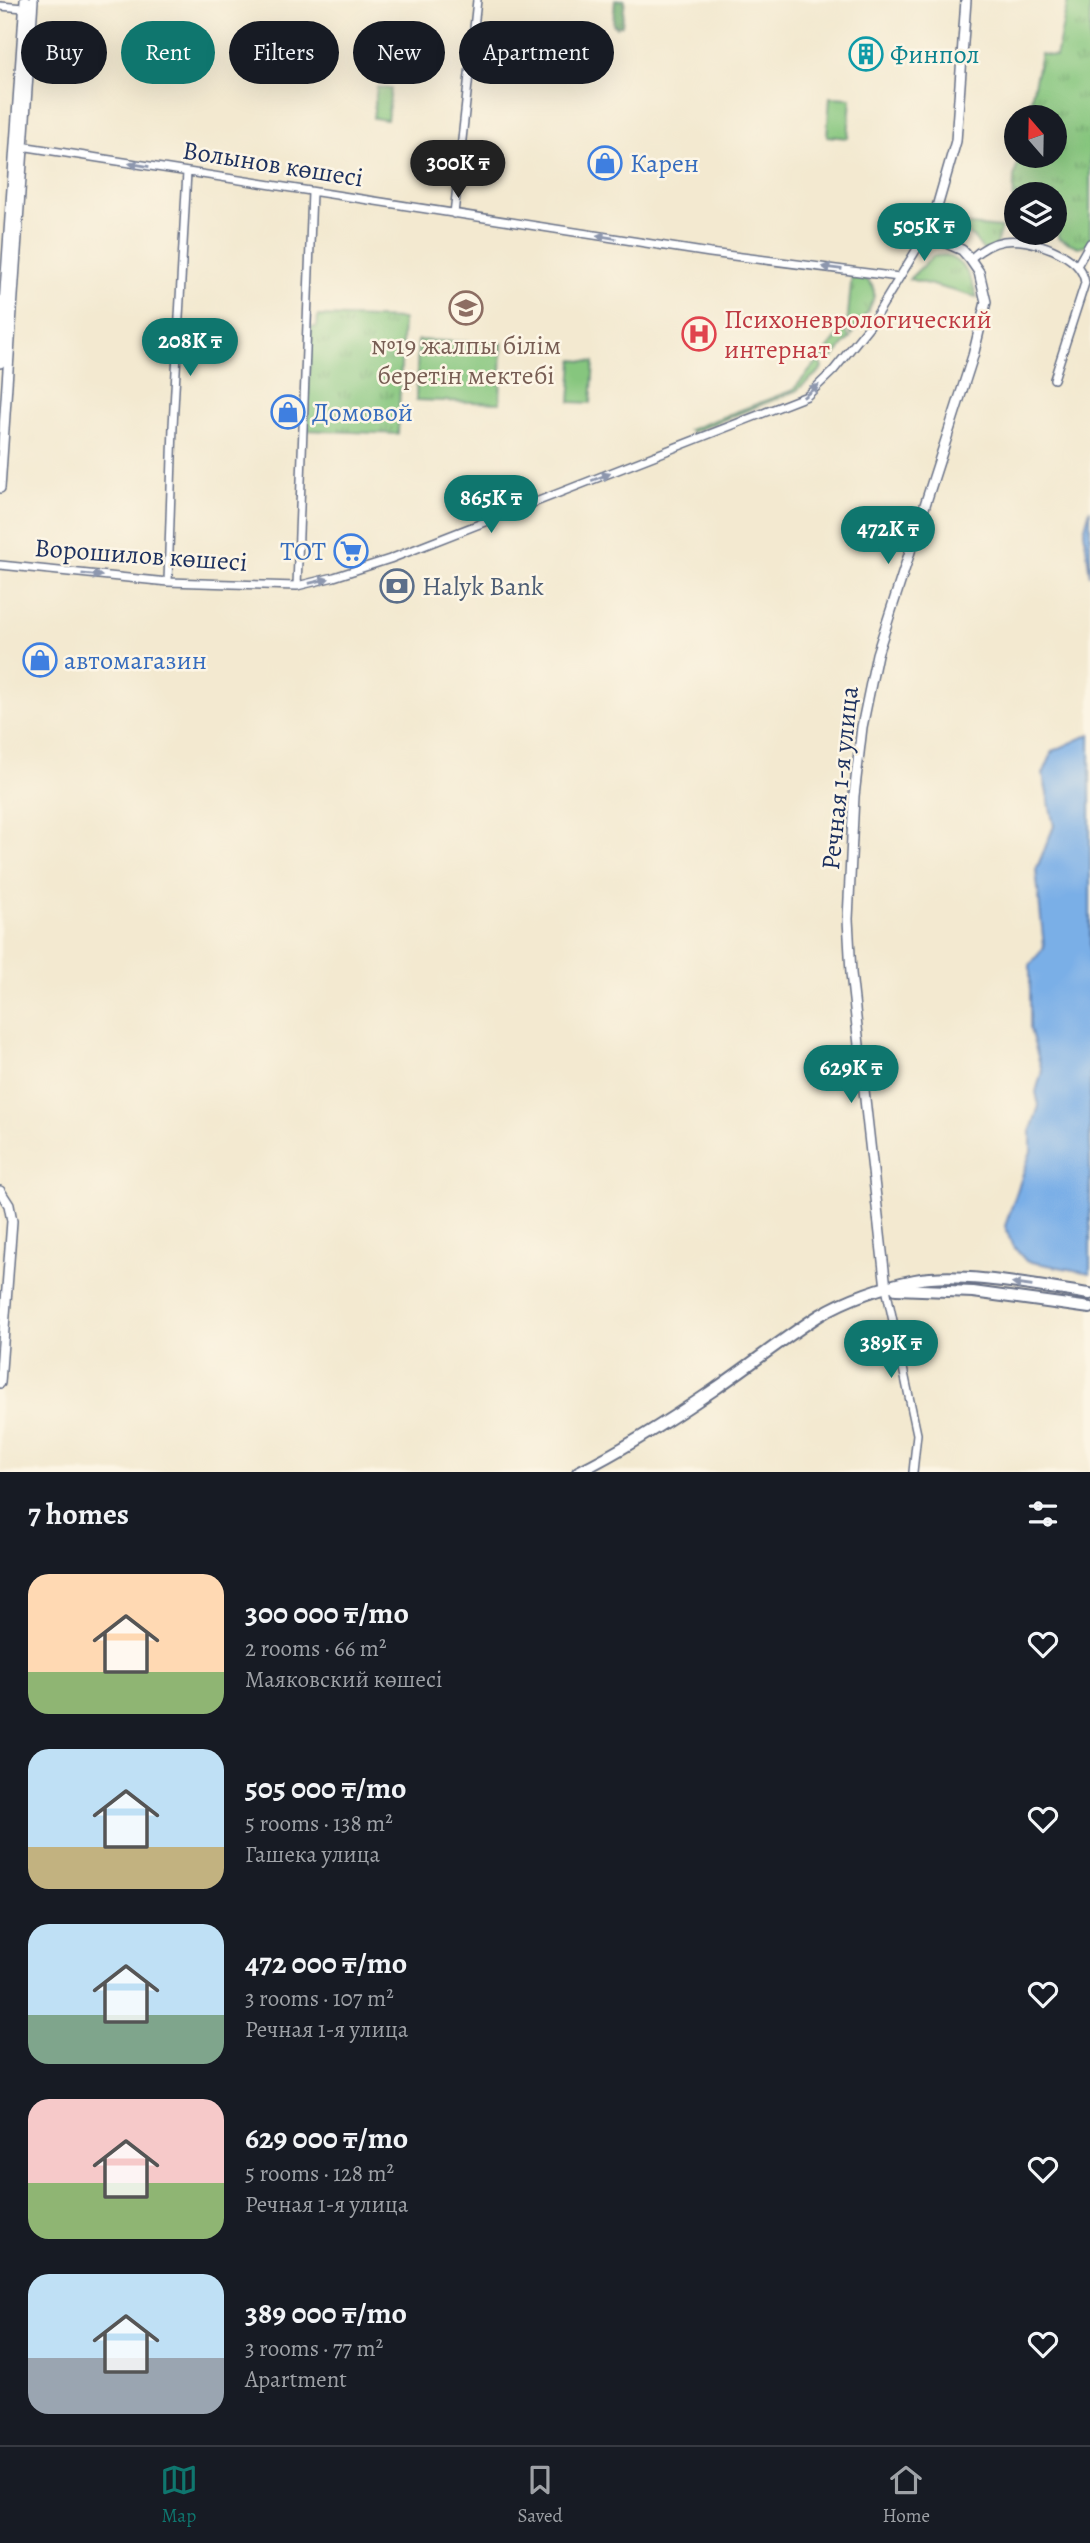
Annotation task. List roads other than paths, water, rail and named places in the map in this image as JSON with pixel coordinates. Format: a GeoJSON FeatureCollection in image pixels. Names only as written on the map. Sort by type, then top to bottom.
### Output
{"type":"FeatureCollection","features":[{"type":"Feature","properties":{"kind":"highway"},"geometry":{"type":"LineString","coordinates":[[578,1472],[604,1459],[713,1391],[822,1314],[886,1288],[916,1280],[952,1278],[1090,1294]]}},
{"type":"Feature","properties":{"kind":"highway"},"geometry":{"type":"LineString","coordinates":[[886,1288],[973,1292],[1090,1308]]}},
{"type":"Feature","properties":{"kind":"main road"},"geometry":{"type":"LineString","coordinates":[[0,363],[33,0]]}},
{"type":"Feature","properties":{"kind":"main road"},"geometry":{"type":"LineString","coordinates":[[966,0],[956,141],[935,214],[926,234],[962,250],[970,259]]}},
{"type":"Feature","properties":{"kind":"main road"},"geometry":{"type":"LineString","coordinates":[[0,488],[24,4]]}},
{"type":"Feature","properties":{"kind":"main road","name":"Речная 1-я улица"},"geometry":{"type":"LineString","coordinates":[[886,1288],[851,973],[848,919],[854,796],[862,727],[877,654],[983,321],[986,302],[984,288],[979,272],[970,259]]}},
{"type":"Feature","properties":{"kind":"main road"},"geometry":{"type":"LineString","coordinates":[[0,1191],[9,1206],[12,1221],[0,1383]]}},
{"type":"Feature","properties":{"kind":"street"},"geometry":{"type":"LineString","coordinates":[[454,214],[477,0]]}},
{"type":"Feature","properties":{"kind":"street"},"geometry":{"type":"LineString","coordinates":[[0,6],[24,4]]}},
{"type":"Feature","properties":{"kind":"street","name":"Волынов көшесі"},"geometry":{"type":"LineString","coordinates":[[19,146],[710,253],[899,277]]}},
{"type":"Feature","properties":{"kind":"street"},"geometry":{"type":"LineString","coordinates":[[168,582],[173,426],[187,172]]}},
{"type":"Feature","properties":{"kind":"street"},"geometry":{"type":"LineString","coordinates":[[297,586],[312,192]]}},
{"type":"Feature","properties":{"kind":"street","name":"Ворошилов көшесі"},"geometry":{"type":"LineString","coordinates":[[0,565],[168,582],[297,586],[403,554],[807,396],[854,347],[871,324],[926,234]]}},
{"type":"Feature","properties":{"kind":"street"},"geometry":{"type":"LineString","coordinates":[[970,259],[980,250],[1005,241],[1044,247],[1078,264],[1084,273],[1085,283],[1054,379]]}},
{"type":"Feature","properties":{"kind":"street"},"geometry":{"type":"LineString","coordinates":[[1078,264],[1090,243]]}},
{"type":"Feature","properties":{"kind":"street"},"geometry":{"type":"LineString","coordinates":[[886,1288],[917,1434],[913,1472]]}},
{"type":"Feature","properties":{"kind":"water"},"geometry":{"type":"Polygon","coordinates":[[[1090,509],[1090,575],[1084,531],[1090,509]]]}},
{"type":"Feature","properties":{"kind":"water"},"geometry":{"type":"Polygon","coordinates":[[[1090,734],[1090,1273],[1026,1261],[1012,1245],[1005,1226],[1031,1151],[1031,1130],[1039,1106],[1036,1092],[1042,1071],[1030,1029],[1030,965],[1044,947],[1036,870],[1054,826],[1043,774],[1053,751],[1090,734]]]}},
{"type":"Feature","properties":{"kind":"place","name":"Финпол"},"geometry":{"type":"Point","coordinates":[866,54]}},
{"type":"Feature","properties":{"kind":"place","name":"Карен"},"geometry":{"type":"Point","coordinates":[605,163]}},
{"type":"Feature","properties":{"kind":"place","name":"№19 жалпы білім беретін мектебі"},"geometry":{"type":"Point","coordinates":[466,308]}},
{"type":"Feature","properties":{"kind":"place","name":"Психоневрологический интернат"},"geometry":{"type":"Point","coordinates":[699,334]}},
{"type":"Feature","properties":{"kind":"place","name":"Домовой"},"geometry":{"type":"Point","coordinates":[288,412]}},
{"type":"Feature","properties":{"kind":"place","name":"ТОТ"},"geometry":{"type":"Point","coordinates":[351,551]}},
{"type":"Feature","properties":{"kind":"place","name":"Halyk Bank"},"geometry":{"type":"Point","coordinates":[397,586]}},
{"type":"Feature","properties":{"kind":"place","name":"автомагазин"},"geometry":{"type":"Point","coordinates":[40,660]}}]}
